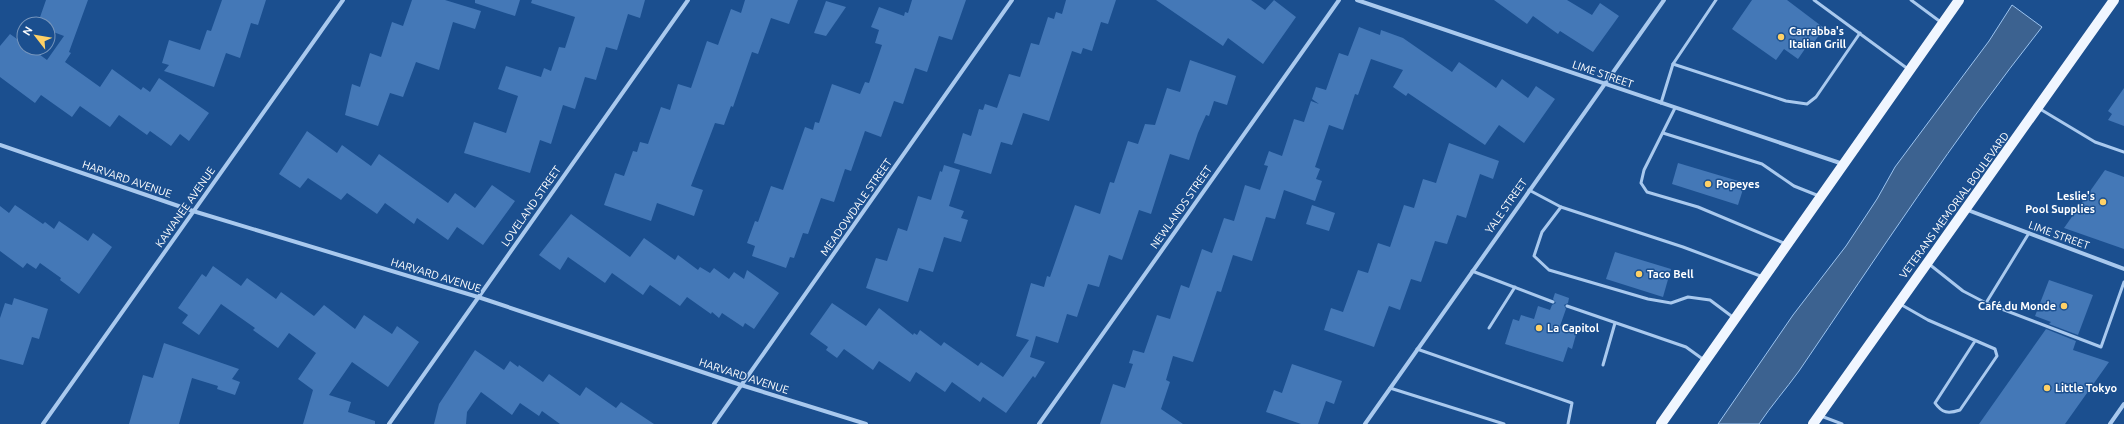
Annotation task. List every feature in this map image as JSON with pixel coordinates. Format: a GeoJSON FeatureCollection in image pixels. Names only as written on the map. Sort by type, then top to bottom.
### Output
{"type":"FeatureCollection","features":[{"type":"Feature","properties":{"kind":"main road"},"geometry":{"type":"LineString","coordinates":[[1661,424],[1958,0]]}},
{"type":"Feature","properties":{"kind":"main road","name":"VETERANS MEMORIAL BOULEVARD"},"geometry":{"type":"LineString","coordinates":[[1816,420],[2039,108],[2114,0]]}},
{"type":"Feature","properties":{"kind":"street","name":"KAWANEE AVENUE"},"geometry":{"type":"LineString","coordinates":[[43,424],[343,0]]}},
{"type":"Feature","properties":{"kind":"street","name":"LOVELAND STREET"},"geometry":{"type":"LineString","coordinates":[[389,424],[688,0]]}},
{"type":"Feature","properties":{"kind":"street","name":"MEADOWDALE STREET"},"geometry":{"type":"LineString","coordinates":[[714,424],[1012,0]]}},
{"type":"Feature","properties":{"kind":"street","name":"NEWLANDS STREET"},"geometry":{"type":"LineString","coordinates":[[1039,424],[1339,0]]}},
{"type":"Feature","properties":{"kind":"street","name":"LIME STREET"},"geometry":{"type":"LineString","coordinates":[[1357,0],[1844,164]]}},
{"type":"Feature","properties":{"kind":"street","name":"YALE STREET"},"geometry":{"type":"LineString","coordinates":[[1365,424],[1664,0]]}},
{"type":"Feature","properties":{"kind":"street","name":"HARVARD AVENUE"},"geometry":{"type":"LineString","coordinates":[[0,145],[193,211],[478,297],[741,385],[866,424]]}},
{"type":"Feature","properties":{"kind":"street","name":"LIME STREET"},"geometry":{"type":"LineString","coordinates":[[1965,210],[2124,269]]}},
{"type":"Feature","properties":{"kind":"street"},"geometry":{"type":"LineString","coordinates":[[2110,424],[2124,404]]}},
{"type":"Feature","properties":{"kind":"lane"},"geometry":{"type":"LineString","coordinates":[[1661,103],[1673,64],[1716,0]]}},
{"type":"Feature","properties":{"kind":"lane"},"geometry":{"type":"LineString","coordinates":[[1814,0],[1910,70]]}},
{"type":"Feature","properties":{"kind":"lane"},"geometry":{"type":"LineString","coordinates":[[1911,0],[1942,23]]}},
{"type":"Feature","properties":{"kind":"lane"},"geometry":{"type":"LineString","coordinates":[[1673,64],[1786,101],[1807,104],[1816,96],[1860,33]]}},
{"type":"Feature","properties":{"kind":"lane"},"geometry":{"type":"LineString","coordinates":[[1675,108],[1644,170],[1641,183],[1647,192],[1705,210],[1787,244]]}},
{"type":"Feature","properties":{"kind":"lane"},"geometry":{"type":"LineString","coordinates":[[2039,108],[2095,142],[2124,152]]}},
{"type":"Feature","properties":{"kind":"lane"},"geometry":{"type":"LineString","coordinates":[[1663,133],[1762,164],[1794,186],[1821,197]]}},
{"type":"Feature","properties":{"kind":"lane"},"geometry":{"type":"LineString","coordinates":[[1529,190],[1561,207],[1684,247],[1764,277]]}},
{"type":"Feature","properties":{"kind":"lane"},"geometry":{"type":"LineString","coordinates":[[1561,207],[1542,232],[1534,256],[1549,270],[1648,299],[1671,303],[1688,297],[1710,300],[1735,319]]}},
{"type":"Feature","properties":{"kind":"lane"},"geometry":{"type":"LineString","coordinates":[[1986,303],[2029,233]]}},
{"type":"Feature","properties":{"kind":"lane"},"geometry":{"type":"LineString","coordinates":[[1927,263],[1963,291],[1986,303],[2101,347],[2124,282]]}},
{"type":"Feature","properties":{"kind":"lane"},"geometry":{"type":"LineString","coordinates":[[1472,271],[1553,302]]}},
{"type":"Feature","properties":{"kind":"lane"},"geometry":{"type":"LineString","coordinates":[[1490,328],[1515,287]]}},
{"type":"Feature","properties":{"kind":"lane"},"geometry":{"type":"LineString","coordinates":[[1899,303],[1928,320],[1995,349],[1997,356],[1960,410],[1949,413],[1939,409],[1935,403],[1976,341]]}},
{"type":"Feature","properties":{"kind":"lane"},"geometry":{"type":"LineString","coordinates":[[1567,306],[1686,347],[1706,361]]}},
{"type":"Feature","properties":{"kind":"lane"},"geometry":{"type":"LineString","coordinates":[[1603,365],[1615,323]]}},
{"type":"Feature","properties":{"kind":"lane"},"geometry":{"type":"LineString","coordinates":[[1417,350],[1572,403],[1568,424]]}},
{"type":"Feature","properties":{"kind":"lane"},"geometry":{"type":"LineString","coordinates":[[1390,388],[1504,424]]}},
{"type":"Feature","properties":{"kind":"lane"},"geometry":{"type":"LineString","coordinates":[[1816,420],[1842,424]]}},
{"type":"Feature","properties":{"kind":"water"},"geometry":{"type":"Polygon","coordinates":[[[2012,5],[2042,27],[1978,111],[1799,371],[1759,424],[1718,424],[1793,315],[1846,246],[1877,199],[1895,167],[1989,41],[2012,5]]]}},
{"type":"Feature","properties":{"kind":"building"},"geometry":{"type":"Polygon","coordinates":[[[46,0],[88,0],[69,52],[71,53],[65,62],[100,87],[112,69],[141,90],[143,87],[150,92],[159,78],[209,113],[189,141],[180,134],[171,146],[150,131],[147,135],[119,115],[110,127],[80,106],[72,117],[41,95],[35,103],[0,77],[0,46],[10,34],[16,38],[16,56],[42,56],[47,60],[50,56],[56,56],[56,47],[64,36],[56,33],[56,16],[40,16],[46,0]]]}},
{"type":"Feature","properties":{"kind":"building"},"geometry":{"type":"Polygon","coordinates":[[[222,0],[266,0],[258,25],[251,23],[240,58],[226,53],[214,87],[164,71],[169,65],[162,63],[169,40],[200,50],[207,30],[211,31],[222,0]]]}},
{"type":"Feature","properties":{"kind":"building"},"geometry":{"type":"Polygon","coordinates":[[[412,0],[445,0],[481,11],[475,29],[453,22],[439,70],[416,62],[403,97],[390,93],[378,126],[345,115],[352,84],[360,87],[370,53],[381,57],[392,22],[403,26],[412,0]]]}},
{"type":"Feature","properties":{"kind":"building"},"geometry":{"type":"Polygon","coordinates":[[[475,0],[520,0],[515,16],[475,3],[475,0]]]}},
{"type":"Feature","properties":{"kind":"building"},"geometry":{"type":"Polygon","coordinates":[[[532,0],[645,0],[640,18],[628,14],[617,50],[606,47],[596,80],[585,77],[575,109],[563,105],[551,144],[540,140],[530,173],[464,153],[474,122],[506,133],[518,96],[498,89],[506,66],[541,77],[544,68],[551,71],[559,47],[565,48],[575,17],[531,3],[532,0]]]}},
{"type":"Feature","properties":{"kind":"building"},"geometry":{"type":"Polygon","coordinates":[[[745,0],[798,0],[789,24],[771,18],[758,54],[752,52],[733,107],[731,106],[724,125],[715,123],[691,186],[703,190],[694,216],[657,203],[651,221],[604,205],[615,173],[624,176],[633,151],[637,152],[640,142],[648,144],[661,107],[670,110],[678,84],[691,88],[707,41],[718,45],[731,9],[741,13],[745,0]]]}},
{"type":"Feature","properties":{"kind":"building"},"geometry":{"type":"Polygon","coordinates":[[[912,0],[966,0],[952,40],[939,36],[927,72],[915,68],[903,104],[894,101],[881,137],[865,131],[851,171],[845,169],[834,202],[821,198],[808,234],[803,233],[794,258],[790,257],[786,268],[752,256],[755,246],[747,243],[755,221],[758,222],[771,186],[783,190],[805,127],[813,130],[815,122],[819,123],[832,84],[860,94],[865,82],[869,83],[882,45],[875,43],[879,30],[871,27],[879,7],[904,16],[905,12],[908,13],[912,0]]]}},
{"type":"Feature","properties":{"kind":"building"},"geometry":{"type":"Polygon","coordinates":[[[1066,0],[1116,0],[1108,24],[1101,22],[1092,51],[1083,48],[1081,54],[1072,51],[1049,121],[1023,113],[1012,145],[1001,142],[991,174],[954,163],[963,133],[971,136],[979,109],[983,110],[985,104],[997,108],[1009,74],[1020,77],[1031,43],[1039,45],[1048,17],[1054,19],[1056,12],[1062,14],[1066,0]]]}},
{"type":"Feature","properties":{"kind":"building"},"geometry":{"type":"Polygon","coordinates":[[[1156,0],[1251,0],[1265,10],[1274,0],[1296,17],[1263,64],[1228,38],[1223,46],[1156,0]]]}},
{"type":"Feature","properties":{"kind":"building"},"geometry":{"type":"Polygon","coordinates":[[[1494,0],[1567,0],[1592,15],[1600,3],[1619,16],[1593,52],[1560,31],[1558,34],[1533,16],[1527,24],[1494,0]]]}},
{"type":"Feature","properties":{"kind":"building","name":"Carrabba's Italian Grill"},"geometry":{"type":"Polygon","coordinates":[[[1752,0],[1787,0],[1824,28],[1810,48],[1807,46],[1798,59],[1784,49],[1776,60],[1732,29],[1752,0]]]}},
{"type":"Feature","properties":{"kind":"building"},"geometry":{"type":"Polygon","coordinates":[[[826,1],[846,7],[826,36],[814,33],[826,1]]]}},
{"type":"Feature","properties":{"kind":"building"},"geometry":{"type":"Polygon","coordinates":[[[1359,27],[1380,35],[1381,30],[1403,38],[1452,72],[1459,62],[1496,88],[1502,79],[1528,98],[1536,86],[1555,99],[1524,143],[1499,125],[1485,145],[1408,93],[1406,96],[1393,87],[1403,70],[1371,59],[1358,95],[1355,94],[1343,130],[1329,125],[1315,167],[1320,169],[1316,179],[1322,181],[1315,201],[1284,190],[1275,219],[1266,217],[1252,261],[1233,255],[1221,292],[1217,291],[1193,362],[1173,356],[1166,380],[1170,382],[1161,409],[1183,424],[1100,424],[1113,384],[1125,388],[1133,364],[1129,363],[1133,350],[1144,353],[1157,315],[1170,319],[1181,285],[1189,288],[1202,249],[1212,253],[1224,218],[1234,221],[1245,185],[1260,190],[1268,166],[1264,165],[1269,151],[1282,156],[1294,119],[1304,122],[1311,101],[1319,104],[1312,99],[1316,87],[1326,90],[1339,53],[1348,56],[1359,27]]]}},
{"type":"Feature","properties":{"kind":"building"},"geometry":{"type":"Polygon","coordinates":[[[1190,60],[1236,76],[1227,105],[1214,101],[1209,116],[1206,115],[1198,133],[1189,160],[1170,154],[1151,214],[1139,210],[1122,260],[1109,255],[1099,287],[1088,284],[1077,317],[1067,314],[1058,343],[1036,336],[1030,357],[1045,362],[1035,378],[1033,376],[1006,413],[983,397],[980,402],[952,382],[945,392],[916,372],[910,382],[879,361],[873,370],[844,349],[837,358],[826,350],[828,347],[810,334],[832,303],[866,326],[879,308],[913,335],[914,333],[917,335],[920,330],[941,346],[944,342],[978,366],[981,362],[1003,377],[1029,340],[1016,336],[1031,283],[1044,287],[1047,276],[1050,277],[1075,205],[1100,214],[1110,182],[1114,183],[1128,141],[1138,144],[1145,124],[1155,125],[1167,88],[1180,92],[1190,60]]]}},
{"type":"Feature","properties":{"kind":"building"},"geometry":{"type":"Polygon","coordinates":[[[2124,88],[2124,126],[2108,120],[2112,114],[2108,111],[2124,88]]]}},
{"type":"Feature","properties":{"kind":"building"},"geometry":{"type":"Polygon","coordinates":[[[307,131],[337,153],[342,145],[371,166],[379,154],[448,203],[455,193],[475,208],[492,185],[515,201],[483,245],[457,227],[448,240],[417,218],[414,224],[385,203],[377,214],[347,193],[341,200],[308,178],[300,188],[279,174],[307,131]]]}},
{"type":"Feature","properties":{"kind":"building"},"geometry":{"type":"Polygon","coordinates":[[[1449,143],[1499,161],[1493,179],[1480,174],[1466,218],[1457,215],[1447,244],[1435,241],[1421,282],[1411,279],[1400,310],[1389,306],[1374,347],[1324,330],[1331,308],[1343,312],[1358,270],[1368,273],[1378,243],[1390,247],[1404,205],[1414,208],[1423,179],[1436,183],[1449,143]]]}},
{"type":"Feature","properties":{"kind":"building","name":"Popeyes"},"geometry":{"type":"Polygon","coordinates":[[[1678,163],[1745,183],[1738,205],[1672,184],[1678,163]]]}},
{"type":"Feature","properties":{"kind":"building"},"geometry":{"type":"Polygon","coordinates":[[[944,165],[960,170],[949,206],[964,211],[961,218],[968,220],[961,242],[944,237],[933,272],[919,268],[908,302],[866,288],[876,258],[887,261],[898,228],[907,231],[918,196],[931,200],[940,171],[942,172],[944,165]]]}},
{"type":"Feature","properties":{"kind":"building","name":"Leslie's Pool Supplies"},"geometry":{"type":"Polygon","coordinates":[[[2105,170],[2124,177],[2124,249],[2064,228],[2105,170]]]}},
{"type":"Feature","properties":{"kind":"building"},"geometry":{"type":"Polygon","coordinates":[[[15,205],[43,224],[45,222],[54,229],[59,221],[88,241],[93,233],[112,247],[79,294],[60,280],[61,278],[40,263],[36,269],[27,263],[23,268],[0,251],[0,206],[9,213],[15,205]]]}},
{"type":"Feature","properties":{"kind":"building"},"geometry":{"type":"Polygon","coordinates":[[[1312,205],[1335,213],[1329,231],[1306,224],[1312,205]]]}},
{"type":"Feature","properties":{"kind":"building"},"geometry":{"type":"Polygon","coordinates":[[[571,214],[630,257],[644,238],[675,260],[678,255],[698,270],[700,267],[710,273],[714,268],[729,279],[734,272],[744,279],[747,270],[779,293],[754,329],[745,323],[743,327],[722,313],[719,318],[687,297],[680,306],[650,285],[643,295],[612,273],[605,283],[568,257],[560,270],[539,255],[571,214]]]}},
{"type":"Feature","properties":{"kind":"building","name":"Taco Bell"},"geometry":{"type":"Polygon","coordinates":[[[1615,252],[1671,269],[1663,297],[1606,279],[1615,252]]]}},
{"type":"Feature","properties":{"kind":"building"},"geometry":{"type":"Polygon","coordinates":[[[213,266],[241,286],[247,278],[276,299],[281,292],[314,316],[324,305],[355,329],[364,315],[392,334],[397,326],[419,342],[388,387],[352,362],[329,395],[351,402],[348,412],[375,421],[375,424],[303,424],[313,390],[298,379],[316,353],[289,333],[278,348],[253,330],[255,328],[221,304],[199,335],[182,323],[188,315],[178,308],[202,274],[206,277],[213,266]]]}},
{"type":"Feature","properties":{"kind":"building","name":"Café du Monde"},"geometry":{"type":"Polygon","coordinates":[[[2049,280],[2093,295],[2078,335],[2049,324],[2051,322],[2035,316],[2049,280]]]}},
{"type":"Feature","properties":{"kind":"building","name":"La Capitol"},"geometry":{"type":"Polygon","coordinates":[[[1555,293],[1569,298],[1568,303],[1564,305],[1566,309],[1560,326],[1577,331],[1572,349],[1568,347],[1563,362],[1505,344],[1513,319],[1519,321],[1521,315],[1534,319],[1538,306],[1550,310],[1552,305],[1556,303],[1553,299],[1555,293]]]}},
{"type":"Feature","properties":{"kind":"building"},"geometry":{"type":"Polygon","coordinates":[[[14,298],[48,309],[39,339],[32,337],[23,365],[0,359],[0,318],[5,303],[12,305],[14,298]]]}},
{"type":"Feature","properties":{"kind":"building"},"geometry":{"type":"Polygon","coordinates":[[[2046,329],[2076,341],[2073,350],[2109,362],[2065,424],[1979,424],[2046,329]]]}},
{"type":"Feature","properties":{"kind":"building"},"geometry":{"type":"Polygon","coordinates":[[[164,343],[239,369],[232,379],[240,382],[235,395],[217,389],[218,386],[192,378],[179,424],[129,424],[143,375],[153,378],[164,343]]]}},
{"type":"Feature","properties":{"kind":"building"},"geometry":{"type":"Polygon","coordinates":[[[475,350],[504,370],[510,361],[518,367],[519,365],[543,382],[549,374],[580,396],[586,387],[616,408],[621,402],[654,424],[560,424],[542,411],[539,416],[520,403],[512,415],[481,392],[467,412],[466,424],[434,424],[439,404],[475,350]]]}},
{"type":"Feature","properties":{"kind":"building"},"geometry":{"type":"Polygon","coordinates":[[[1292,364],[1342,381],[1334,404],[1326,401],[1318,424],[1301,424],[1266,412],[1274,390],[1282,393],[1292,364]]]}},
{"type":"Feature","properties":{"kind":"place","name":"Carrabba's Italian Grill"},"geometry":{"type":"Point","coordinates":[1781,37]}},
{"type":"Feature","properties":{"kind":"place","name":"Popeyes"},"geometry":{"type":"Point","coordinates":[1708,184]}},
{"type":"Feature","properties":{"kind":"place","name":"Leslie's Pool Supplies"},"geometry":{"type":"Point","coordinates":[2103,202]}},
{"type":"Feature","properties":{"kind":"place","name":"Taco Bell"},"geometry":{"type":"Point","coordinates":[1639,274]}},
{"type":"Feature","properties":{"kind":"place","name":"Café du Monde"},"geometry":{"type":"Point","coordinates":[2064,306]}},
{"type":"Feature","properties":{"kind":"place","name":"La Capitol"},"geometry":{"type":"Point","coordinates":[1539,328]}},
{"type":"Feature","properties":{"kind":"place","name":"Little Tokyo"},"geometry":{"type":"Point","coordinates":[2047,388]}}]}
